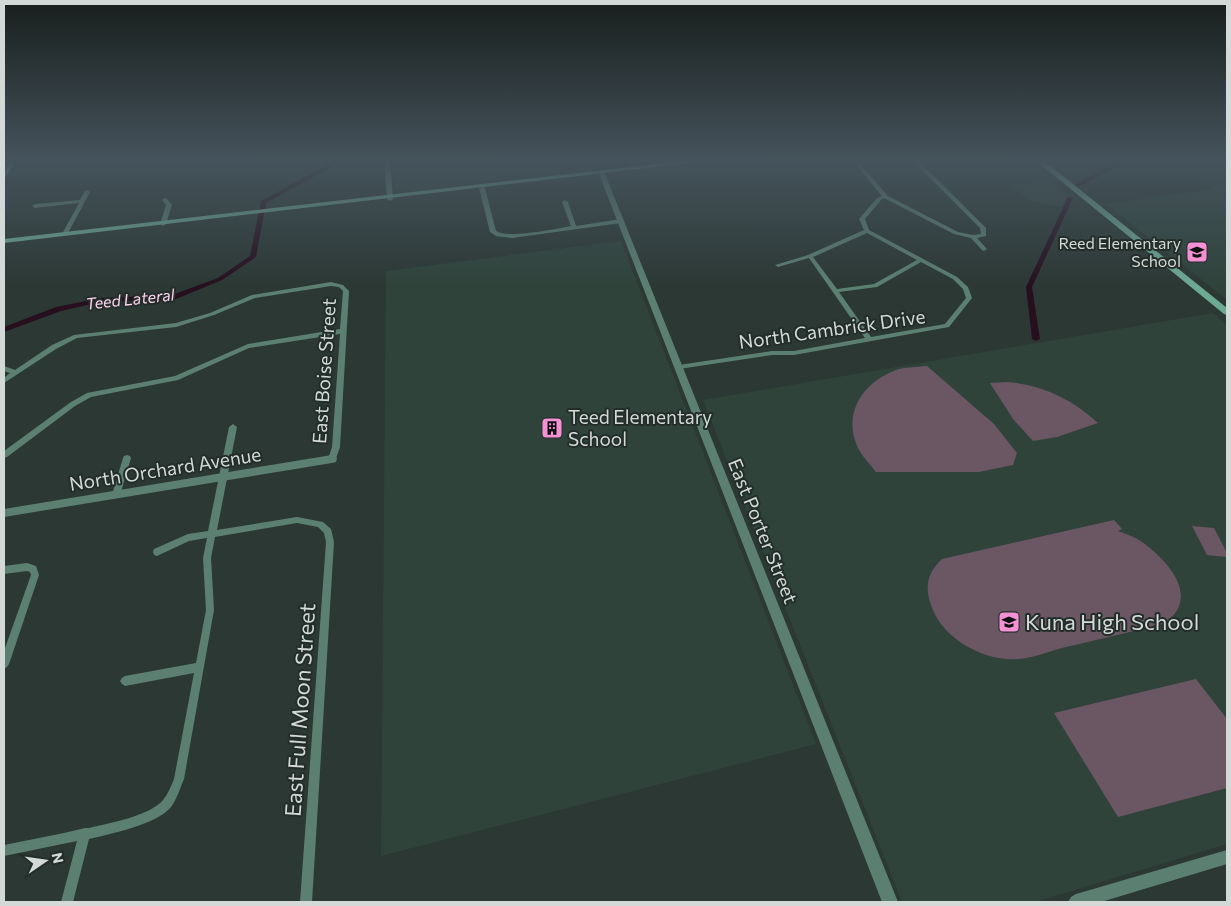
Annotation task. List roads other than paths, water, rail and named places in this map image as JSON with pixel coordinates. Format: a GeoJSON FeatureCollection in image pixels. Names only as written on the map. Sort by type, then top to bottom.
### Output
{"type":"FeatureCollection","features":[{"type":"Feature","properties":{"kind":"main road"},"geometry":{"type":"LineString","coordinates":[[4,242],[369,201]]}},
{"type":"Feature","properties":{"kind":"main road"},"geometry":{"type":"LineString","coordinates":[[1089,201],[1227,312]]}},
{"type":"Feature","properties":{"kind":"street"},"geometry":{"type":"LineString","coordinates":[[35,206],[79,201]]}},
{"type":"Feature","properties":{"kind":"street"},"geometry":{"type":"LineString","coordinates":[[65,234],[82,201]]}},
{"type":"Feature","properties":{"kind":"street"},"geometry":{"type":"LineString","coordinates":[[163,224],[169,205],[165,201]]}},
{"type":"Feature","properties":{"kind":"street"},"geometry":{"type":"LineString","coordinates":[[485,201],[493,232],[498,235],[512,236],[621,221]]}},
{"type":"Feature","properties":{"kind":"street","name":"East Porter Street"},"geometry":{"type":"LineString","coordinates":[[613,201],[890,902]]}},
{"type":"Feature","properties":{"kind":"street"},"geometry":{"type":"LineString","coordinates":[[877,201],[862,219],[867,231],[921,260]]}},
{"type":"Feature","properties":{"kind":"street"},"geometry":{"type":"LineString","coordinates":[[896,201],[956,233],[973,237],[984,235],[983,228],[955,201]]}},
{"type":"Feature","properties":{"kind":"street"},"geometry":{"type":"LineString","coordinates":[[565,202],[574,228]]}},
{"type":"Feature","properties":{"kind":"street"},"geometry":{"type":"LineString","coordinates":[[778,265],[810,256],[867,231]]}},
{"type":"Feature","properties":{"kind":"street"},"geometry":{"type":"LineString","coordinates":[[973,237],[984,249]]}},
{"type":"Feature","properties":{"kind":"street"},"geometry":{"type":"LineString","coordinates":[[810,256],[870,340]]}},
{"type":"Feature","properties":{"kind":"street"},"geometry":{"type":"LineString","coordinates":[[835,292],[875,286],[921,260]]}},
{"type":"Feature","properties":{"kind":"street","name":"North Cambrick Drive"},"geometry":{"type":"LineString","coordinates":[[679,367],[772,353],[794,353],[947,326],[969,298],[968,292],[954,278],[921,260]]}},
{"type":"Feature","properties":{"kind":"street","name":"East Boise Street"},"geometry":{"type":"LineString","coordinates":[[16,373],[54,347],[76,336],[99,332],[168,327],[212,314],[266,293],[331,284],[341,286],[346,291],[336,447],[332,459]]}},
{"type":"Feature","properties":{"kind":"street"},"geometry":{"type":"LineString","coordinates":[[4,455],[73,404],[89,396],[176,378],[248,346],[343,332]]}},
{"type":"Feature","properties":{"kind":"street"},"geometry":{"type":"LineString","coordinates":[[4,368],[16,373]]}},
{"type":"Feature","properties":{"kind":"street"},"geometry":{"type":"LineString","coordinates":[[4,381],[16,373]]}},
{"type":"Feature","properties":{"kind":"street"},"geometry":{"type":"LineString","coordinates":[[4,850],[140,821],[165,806],[179,779],[200,667],[210,610],[206,575],[233,427]]}},
{"type":"Feature","properties":{"kind":"street"},"geometry":{"type":"LineString","coordinates":[[116,495],[127,458]]}},
{"type":"Feature","properties":{"kind":"street","name":"North Orchard Avenue"},"geometry":{"type":"LineString","coordinates":[[4,513],[332,459]]}},
{"type":"Feature","properties":{"kind":"street","name":"East Full Moon Street"},"geometry":{"type":"LineString","coordinates":[[212,534],[297,520],[320,524],[328,531],[330,542],[306,902]]}},
{"type":"Feature","properties":{"kind":"street"},"geometry":{"type":"LineString","coordinates":[[158,552],[176,542],[212,534]]}},
{"type":"Feature","properties":{"kind":"street"},"geometry":{"type":"LineString","coordinates":[[4,570],[26,567],[33,569],[35,580],[4,664]]}},
{"type":"Feature","properties":{"kind":"street"},"geometry":{"type":"LineString","coordinates":[[125,681],[200,667]]}},
{"type":"Feature","properties":{"kind":"street"},"geometry":{"type":"LineString","coordinates":[[67,902],[84,832]]}},
{"type":"Feature","properties":{"kind":"street"},"geometry":{"type":"LineString","coordinates":[[1076,902],[1227,857]]}},
{"type":"Feature","properties":{"kind":"waterway","name":"Teed Lateral"},"geometry":{"type":"LineString","coordinates":[[4,330],[59,309],[101,300],[173,297],[220,279],[253,257],[264,201]]}},
{"type":"Feature","properties":{"kind":"waterway"},"geometry":{"type":"LineString","coordinates":[[1036,339],[1029,287],[1068,201]]}},
{"type":"Feature","properties":{"kind":"place","name":"Reed Elementary School"},"geometry":{"type":"Point","coordinates":[1197,252]}},
{"type":"Feature","properties":{"kind":"place","name":"Teed Elementary School"},"geometry":{"type":"Point","coordinates":[552,428]}},
{"type":"Feature","properties":{"kind":"place","name":"Kuna High School"},"geometry":{"type":"Point","coordinates":[1009,622]}}]}
